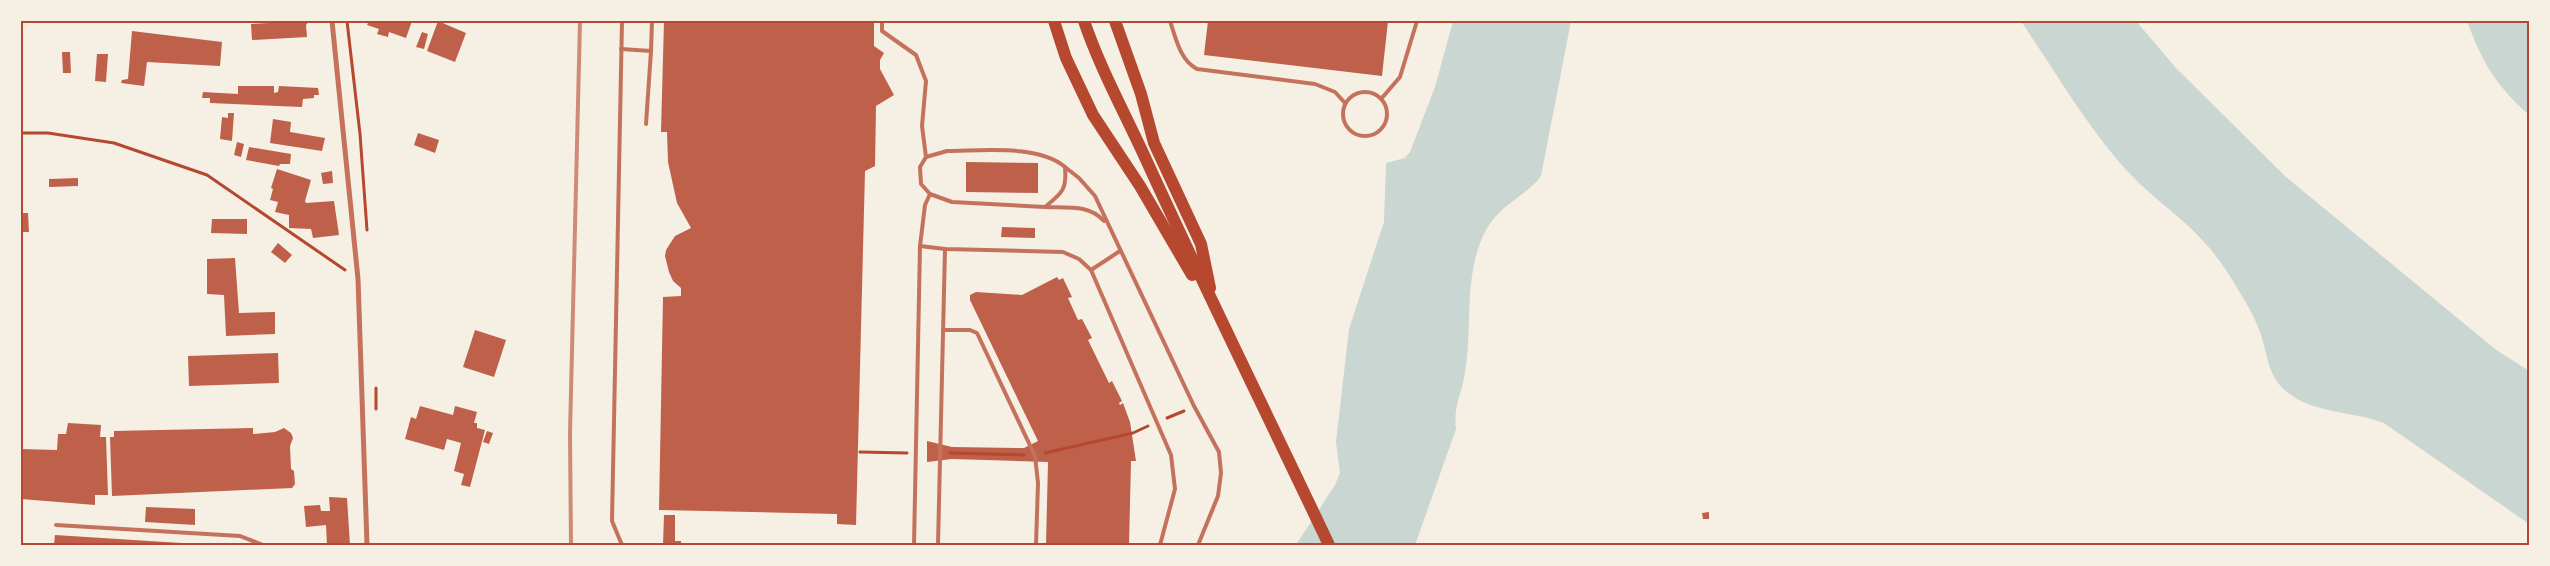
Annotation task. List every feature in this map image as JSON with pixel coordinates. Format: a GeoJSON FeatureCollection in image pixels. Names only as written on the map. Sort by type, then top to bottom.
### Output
{"type":"FeatureCollection","features":[{"type":"Feature","properties":{"kind":"main road"},"geometry":{"type":"LineString","coordinates":[[1054,21],[1066,58],[1093,115],[1140,186],[1179,256],[1215,310]]}},
{"type":"Feature","properties":{"kind":"main road"},"geometry":{"type":"LineString","coordinates":[[1084,21],[1095,54],[1132,127],[1215,310],[1329,545]]}},
{"type":"Feature","properties":{"kind":"main road"},"geometry":{"type":"LineString","coordinates":[[1115,21],[1140,94],[1154,143],[1201,244],[1215,310]]}},
{"type":"Feature","properties":{"kind":"street"},"geometry":{"type":"LineString","coordinates":[[332,21],[350,180],[358,279],[367,545]]}},
{"type":"Feature","properties":{"kind":"lane"},"geometry":{"type":"LineString","coordinates":[[622,21],[612,521],[622,545]]}},
{"type":"Feature","properties":{"kind":"lane"},"geometry":{"type":"LineString","coordinates":[[646,124],[652,21]]}},
{"type":"Feature","properties":{"kind":"lane"},"geometry":{"type":"LineString","coordinates":[[882,21],[882,31],[916,55],[926,81],[922,126],[926,157],[920,167],[921,184],[930,194],[952,202],[1087,209],[1097,212],[1108,224]]}},
{"type":"Feature","properties":{"kind":"lane"},"geometry":{"type":"LineString","coordinates":[[1170,21],[1183,56],[1189,65],[1197,69],[1315,84],[1334,92],[1345,103]]}},
{"type":"Feature","properties":{"kind":"lane"},"geometry":{"type":"LineString","coordinates":[[1381,99],[1400,77],[1408,56],[1417,21]]}},
{"type":"Feature","properties":{"kind":"lane"},"geometry":{"type":"LineString","coordinates":[[621,50],[651,51]]}},
{"type":"Feature","properties":{"kind":"lane"},"geometry":{"type":"LineString","coordinates":[[1364,91],[1372,92],[1381,99],[1387,109],[1385,124],[1373,135],[1358,135],[1346,126],[1343,111],[1345,103],[1350,97],[1364,91]]}},
{"type":"Feature","properties":{"kind":"lane"},"geometry":{"type":"LineString","coordinates":[[926,157],[947,151],[1023,152],[1047,156],[1079,178],[1095,196],[1194,406],[1219,452],[1221,473],[1218,496],[1198,545]]}},
{"type":"Feature","properties":{"kind":"lane"},"geometry":{"type":"LineString","coordinates":[[1045,207],[1063,192],[1066,181],[1065,167]]}},
{"type":"Feature","properties":{"kind":"lane"},"geometry":{"type":"LineString","coordinates":[[914,545],[920,246],[925,205],[930,194]]}},
{"type":"Feature","properties":{"kind":"lane"},"geometry":{"type":"LineString","coordinates":[[920,246],[945,249],[1064,252],[1079,259],[1091,270],[1171,456],[1175,489],[1160,545]]}},
{"type":"Feature","properties":{"kind":"lane"},"geometry":{"type":"LineString","coordinates":[[938,545],[945,249]]}},
{"type":"Feature","properties":{"kind":"lane"},"geometry":{"type":"LineString","coordinates":[[1091,270],[1120,251]]}},
{"type":"Feature","properties":{"kind":"lane"},"geometry":{"type":"LineString","coordinates":[[943,330],[970,330],[977,333],[1035,456],[1038,483],[1036,545]]}},
{"type":"Feature","properties":{"kind":"lane"},"geometry":{"type":"LineString","coordinates":[[56,525],[240,536],[263,545]]}},
{"type":"Feature","properties":{"kind":"path"},"geometry":{"type":"LineString","coordinates":[[21,133],[48,133],[114,143],[207,176],[358,279]]}},
{"type":"Feature","properties":{"kind":"shaded area"},"geometry":{"type":"Polygon","coordinates":[[[1453,21],[1571,21],[1541,176],[1528,190],[1505,207],[1491,222],[1478,249],[1471,283],[1467,355],[1464,380],[1456,413],[1456,429],[1415,545],[1296,545],[1335,485],[1340,473],[1336,442],[1349,329],[1384,222],[1386,163],[1405,158],[1410,152],[1435,87],[1453,21]]]}},
{"type":"Feature","properties":{"kind":"shaded area"},"geometry":{"type":"Polygon","coordinates":[[[2021,21],[2136,21],[2176,68],[2286,177],[2495,349],[2529,371],[2529,524],[2384,423],[2309,404],[2298,399],[2280,386],[2272,372],[2260,332],[2252,315],[2222,264],[2195,233],[2140,184],[2116,158],[2073,101],[2021,21]]]}},
{"type":"Feature","properties":{"kind":"shaded area"},"geometry":{"type":"Polygon","coordinates":[[[2467,21],[2529,21],[2529,115],[2508,94],[2491,72],[2478,49],[2467,21]]]}},
{"type":"Feature","properties":{"kind":"building"},"geometry":{"type":"Polygon","coordinates":[[[309,21],[306,25],[307,37],[252,40],[251,24],[309,21]]]}},
{"type":"Feature","properties":{"kind":"building"},"geometry":{"type":"Polygon","coordinates":[[[369,21],[412,21],[406,38],[389,32],[388,37],[377,34],[379,29],[367,25],[369,21]]]}},
{"type":"Feature","properties":{"kind":"building"},"geometry":{"type":"Polygon","coordinates":[[[438,21],[466,33],[455,62],[427,51],[438,21]]]}},
{"type":"Feature","properties":{"kind":"building"},"geometry":{"type":"Polygon","coordinates":[[[664,21],[874,21],[874,46],[884,53],[880,60],[880,69],[894,95],[876,106],[875,166],[865,171],[856,525],[837,524],[837,514],[659,510],[663,297],[681,296],[681,288],[673,281],[665,256],[666,250],[675,236],[691,228],[677,203],[668,162],[667,132],[661,132],[664,21]]]}},
{"type":"Feature","properties":{"kind":"building"},"geometry":{"type":"Polygon","coordinates":[[[1208,21],[1388,21],[1382,76],[1204,55],[1208,21]]]}},
{"type":"Feature","properties":{"kind":"building"},"geometry":{"type":"Polygon","coordinates":[[[132,31],[222,42],[220,66],[147,62],[144,86],[121,83],[122,80],[128,79],[132,31]]]}},
{"type":"Feature","properties":{"kind":"building"},"geometry":{"type":"Polygon","coordinates":[[[422,32],[428,34],[424,49],[416,47],[422,32]]]}},
{"type":"Feature","properties":{"kind":"building"},"geometry":{"type":"Polygon","coordinates":[[[62,52],[70,52],[71,73],[63,73],[62,52]]]}},
{"type":"Feature","properties":{"kind":"building"},"geometry":{"type":"Polygon","coordinates":[[[97,54],[108,54],[106,82],[95,81],[97,54]]]}},
{"type":"Feature","properties":{"kind":"building"},"geometry":{"type":"Polygon","coordinates":[[[238,86],[274,86],[274,93],[278,92],[279,86],[318,88],[319,95],[314,95],[314,98],[303,99],[302,107],[210,103],[210,98],[202,98],[203,92],[238,94],[238,86]]]}},
{"type":"Feature","properties":{"kind":"building"},"geometry":{"type":"Polygon","coordinates":[[[228,113],[234,113],[232,141],[220,139],[222,117],[228,118],[228,113]]]}},
{"type":"Feature","properties":{"kind":"building"},"geometry":{"type":"Polygon","coordinates":[[[273,119],[291,122],[290,132],[325,138],[322,151],[270,143],[273,119]]]}},
{"type":"Feature","properties":{"kind":"building"},"geometry":{"type":"Polygon","coordinates":[[[418,133],[439,140],[435,153],[414,145],[418,133]]]}},
{"type":"Feature","properties":{"kind":"building"},"geometry":{"type":"Polygon","coordinates":[[[237,142],[244,144],[241,157],[234,155],[237,142]]]}},
{"type":"Feature","properties":{"kind":"building"},"geometry":{"type":"Polygon","coordinates":[[[249,147],[291,154],[290,164],[280,164],[279,166],[246,160],[249,147]]]}},
{"type":"Feature","properties":{"kind":"building"},"geometry":{"type":"Polygon","coordinates":[[[966,162],[1038,163],[1038,193],[966,192],[966,162]]]}},
{"type":"Feature","properties":{"kind":"building"},"geometry":{"type":"Polygon","coordinates":[[[277,169],[311,180],[306,203],[334,201],[339,235],[313,238],[311,229],[289,228],[289,215],[275,212],[278,202],[270,200],[273,189],[271,188],[277,169]]]}},
{"type":"Feature","properties":{"kind":"building"},"geometry":{"type":"Polygon","coordinates":[[[332,171],[333,183],[323,184],[321,173],[332,171]]]}},
{"type":"Feature","properties":{"kind":"building"},"geometry":{"type":"Polygon","coordinates":[[[78,178],[78,186],[49,187],[49,179],[78,178]]]}},
{"type":"Feature","properties":{"kind":"building"},"geometry":{"type":"Polygon","coordinates":[[[21,213],[28,213],[29,232],[22,232],[21,213]]]}},
{"type":"Feature","properties":{"kind":"building"},"geometry":{"type":"Polygon","coordinates":[[[212,219],[247,219],[247,234],[211,233],[212,219]]]}},
{"type":"Feature","properties":{"kind":"building"},"geometry":{"type":"Polygon","coordinates":[[[1002,227],[1035,228],[1035,238],[1001,237],[1002,227]]]}},
{"type":"Feature","properties":{"kind":"building"},"geometry":{"type":"Polygon","coordinates":[[[278,243],[292,255],[285,263],[271,252],[278,243]]]}},
{"type":"Feature","properties":{"kind":"building"},"geometry":{"type":"Polygon","coordinates":[[[235,258],[239,313],[275,312],[275,334],[226,336],[224,295],[207,294],[207,259],[235,258]]]}},
{"type":"Feature","properties":{"kind":"building"},"geometry":{"type":"Polygon","coordinates":[[[1057,277],[1059,280],[1063,278],[1072,297],[1068,298],[1078,320],[1082,319],[1092,338],[1088,340],[1109,383],[1112,381],[1122,401],[1119,403],[1120,405],[1123,403],[1130,422],[1136,461],[1131,461],[1129,545],[1046,545],[1048,462],[952,459],[927,462],[927,441],[952,447],[1024,448],[1038,441],[970,300],[970,295],[976,292],[1022,295],[1057,277]]]}},
{"type":"Feature","properties":{"kind":"building"},"geometry":{"type":"Polygon","coordinates":[[[475,330],[506,340],[494,377],[463,367],[475,330]]]}},
{"type":"Feature","properties":{"kind":"building"},"geometry":{"type":"Polygon","coordinates":[[[278,353],[279,383],[189,386],[188,356],[278,353]]]}},
{"type":"Feature","properties":{"kind":"building"},"geometry":{"type":"Polygon","coordinates":[[[420,406],[453,415],[455,406],[477,412],[474,423],[477,423],[477,428],[485,430],[470,487],[461,485],[464,474],[454,471],[461,443],[447,439],[444,450],[405,439],[411,417],[416,419],[420,406]]]}},
{"type":"Feature","properties":{"kind":"building"},"geometry":{"type":"Polygon","coordinates":[[[68,423],[101,425],[100,437],[106,437],[108,495],[95,495],[95,505],[21,499],[21,449],[57,450],[58,434],[66,434],[68,423]]]}},
{"type":"Feature","properties":{"kind":"building"},"geometry":{"type":"Polygon","coordinates":[[[253,428],[253,434],[275,432],[284,428],[291,433],[293,438],[290,446],[291,469],[294,471],[295,484],[292,488],[112,496],[110,437],[114,437],[114,431],[253,428]]]}},
{"type":"Feature","properties":{"kind":"building"},"geometry":{"type":"Polygon","coordinates":[[[487,431],[493,433],[489,444],[483,442],[487,431]]]}},
{"type":"Feature","properties":{"kind":"building"},"geometry":{"type":"Polygon","coordinates":[[[329,497],[347,498],[350,545],[327,545],[326,525],[306,527],[304,506],[320,505],[321,511],[330,511],[329,497]]]}},
{"type":"Feature","properties":{"kind":"building"},"geometry":{"type":"Polygon","coordinates":[[[146,507],[195,509],[195,525],[145,522],[146,507]]]}},
{"type":"Feature","properties":{"kind":"building"},"geometry":{"type":"Polygon","coordinates":[[[1709,512],[1709,519],[1703,519],[1702,513],[1709,512]]]}},
{"type":"Feature","properties":{"kind":"building"},"geometry":{"type":"Polygon","coordinates":[[[664,515],[675,515],[675,541],[681,541],[681,545],[663,545],[664,515]]]}},
{"type":"Feature","properties":{"kind":"building"},"geometry":{"type":"Polygon","coordinates":[[[55,535],[181,543],[181,545],[54,545],[55,535]]]}},
{"type":"Feature","properties":{"kind":"railway"},"geometry":{"type":"LineString","coordinates":[[571,545],[570,433],[580,21]]}}]}
